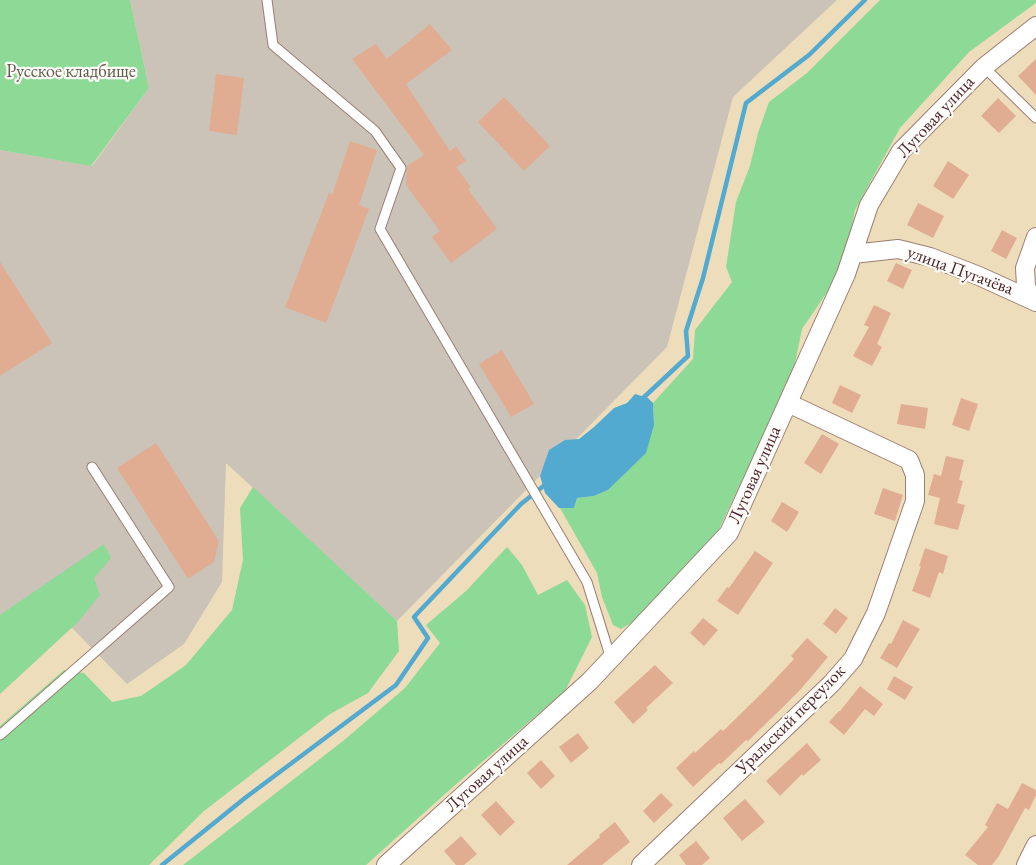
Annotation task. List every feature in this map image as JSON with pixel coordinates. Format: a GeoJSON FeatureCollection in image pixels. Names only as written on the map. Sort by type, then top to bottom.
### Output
{"type":"FeatureCollection","features":[{"type":"Feature","properties":{"kind":"street","name":"Луговая улица"},"geometry":{"type":"LineString","coordinates":[[386,865],[590,681],[730,533],[846,274],[870,205],[901,151],[984,67],[1036,26]]}},
{"type":"Feature","properties":{"kind":"street"},"geometry":{"type":"LineString","coordinates":[[1033,300],[1026,286],[1025,268],[1036,237]]}},
{"type":"Feature","properties":{"kind":"street","name":"улица Пугачёва"},"geometry":{"type":"LineString","coordinates":[[852,254],[898,248],[906,250],[979,276],[1033,300]]}},
{"type":"Feature","properties":{"kind":"street","name":"Уральский переулок"},"geometry":{"type":"LineString","coordinates":[[640,865],[831,684],[853,659],[876,613],[915,501],[915,475],[910,460],[788,403]]}},
{"type":"Feature","properties":{"kind":"street"},"geometry":{"type":"LineString","coordinates":[[1026,865],[1036,845]]}},
{"type":"Feature","properties":{"kind":"lane"},"geometry":{"type":"LineString","coordinates":[[267,0],[273,45],[375,131],[401,168],[380,229],[587,582],[611,659]]}},
{"type":"Feature","properties":{"kind":"lane"},"geometry":{"type":"LineString","coordinates":[[984,67],[1036,118]]}},
{"type":"Feature","properties":{"kind":"lane"},"geometry":{"type":"LineString","coordinates":[[0,735],[169,587],[92,467]]}},
{"type":"Feature","properties":{"kind":"shaded area"},"geometry":{"type":"Polygon","coordinates":[[[130,0],[837,0],[733,97],[667,347],[397,621],[226,463],[222,582],[184,644],[127,684],[72,628],[0,659],[0,150],[92,166],[149,88],[130,0]]]}},
{"type":"Feature","properties":{"kind":"green space","name":"Русское кладбище"},"geometry":{"type":"Polygon","coordinates":[[[0,0],[130,0],[149,88],[91,166],[0,150],[0,0]]]}},
{"type":"Feature","properties":{"kind":"green space"},"geometry":{"type":"Polygon","coordinates":[[[880,0],[1036,0],[1036,3],[969,52],[900,128],[855,210],[847,252],[830,288],[802,329],[793,373],[719,529],[636,620],[621,629],[613,625],[602,597],[597,573],[560,508],[574,508],[577,498],[594,496],[608,490],[623,475],[654,425],[653,403],[693,359],[695,330],[732,282],[726,267],[736,202],[750,166],[758,133],[769,102],[807,73],[880,0]]]}},
{"type":"Feature","properties":{"kind":"green space"},"geometry":{"type":"Polygon","coordinates":[[[253,487],[397,621],[399,651],[368,693],[330,714],[204,811],[149,865],[0,865],[0,726],[64,670],[84,673],[112,702],[141,696],[186,665],[232,610],[243,560],[240,508],[253,487]]]}},
{"type":"Feature","properties":{"kind":"green space"},"geometry":{"type":"Polygon","coordinates":[[[104,544],[111,558],[94,578],[100,595],[78,622],[0,694],[0,615],[104,544]]]}},
{"type":"Feature","properties":{"kind":"green space"},"geometry":{"type":"Polygon","coordinates":[[[507,547],[522,565],[538,595],[567,580],[585,605],[592,637],[565,691],[454,786],[366,865],[183,865],[343,741],[405,688],[440,643],[426,625],[466,591],[507,547]]]}},
{"type":"Feature","properties":{"kind":"water"},"geometry":{"type":"Polygon","coordinates":[[[635,394],[648,398],[653,403],[654,425],[646,453],[608,490],[594,496],[577,498],[574,508],[559,508],[545,493],[540,476],[549,450],[565,440],[579,439],[614,408],[627,403],[635,394]]]}},
{"type":"Feature","properties":{"kind":"building"},"geometry":{"type":"Polygon","coordinates":[[[430,24],[452,50],[406,84],[450,151],[456,146],[466,161],[456,167],[471,187],[468,189],[497,229],[451,263],[432,237],[440,231],[406,185],[407,166],[424,155],[352,59],[376,44],[387,59],[430,24]]]}},
{"type":"Feature","properties":{"kind":"building"},"geometry":{"type":"Polygon","coordinates":[[[1036,59],[1036,95],[1018,76],[1036,59]]]}},
{"type":"Feature","properties":{"kind":"building"},"geometry":{"type":"Polygon","coordinates":[[[216,74],[244,78],[237,135],[209,131],[216,74]]]}},
{"type":"Feature","properties":{"kind":"building"},"geometry":{"type":"Polygon","coordinates":[[[504,97],[550,146],[524,171],[478,122],[504,97]]]}},
{"type":"Feature","properties":{"kind":"building"},"geometry":{"type":"Polygon","coordinates":[[[998,98],[1016,116],[999,133],[981,116],[998,98]]]}},
{"type":"Feature","properties":{"kind":"building"},"geometry":{"type":"Polygon","coordinates":[[[350,141],[377,150],[359,205],[369,209],[326,323],[285,307],[329,193],[332,195],[350,141]]]}},
{"type":"Feature","properties":{"kind":"building"},"geometry":{"type":"Polygon","coordinates":[[[948,161],[969,175],[953,199],[933,186],[948,161]]]}},
{"type":"Feature","properties":{"kind":"building"},"geometry":{"type":"Polygon","coordinates":[[[918,203],[944,216],[933,238],[907,225],[918,203]]]}},
{"type":"Feature","properties":{"kind":"building"},"geometry":{"type":"Polygon","coordinates":[[[1002,230],[1017,238],[1006,259],[991,251],[1002,230]]]}},
{"type":"Feature","properties":{"kind":"building"},"geometry":{"type":"Polygon","coordinates":[[[0,262],[52,343],[0,376],[0,262]]]}},
{"type":"Feature","properties":{"kind":"building"},"geometry":{"type":"Polygon","coordinates":[[[896,263],[912,270],[903,289],[887,281],[896,263]]]}},
{"type":"Feature","properties":{"kind":"building"},"geometry":{"type":"Polygon","coordinates":[[[874,305],[891,313],[877,344],[882,347],[872,366],[853,356],[869,327],[864,325],[874,305]]]}},
{"type":"Feature","properties":{"kind":"building"},"geometry":{"type":"Polygon","coordinates":[[[502,350],[534,404],[511,417],[479,364],[502,350]]]}},
{"type":"Feature","properties":{"kind":"building"},"geometry":{"type":"Polygon","coordinates":[[[840,385],[861,395],[852,413],[832,403],[840,385]]]}},
{"type":"Feature","properties":{"kind":"building"},"geometry":{"type":"Polygon","coordinates":[[[961,398],[978,404],[969,431],[952,425],[961,398]]]}},
{"type":"Feature","properties":{"kind":"building"},"geometry":{"type":"Polygon","coordinates":[[[901,404],[928,408],[925,429],[897,424],[901,404]]]}},
{"type":"Feature","properties":{"kind":"building"},"geometry":{"type":"Polygon","coordinates":[[[822,434],[839,444],[821,474],[804,463],[822,434]]]}},
{"type":"Feature","properties":{"kind":"building"},"geometry":{"type":"Polygon","coordinates":[[[156,443],[219,541],[214,562],[188,579],[117,468],[156,443]]]}},
{"type":"Feature","properties":{"kind":"building"},"geometry":{"type":"Polygon","coordinates":[[[946,456],[964,460],[959,480],[963,481],[957,503],[965,505],[958,530],[934,524],[940,498],[928,495],[934,474],[941,476],[946,456]]]}},
{"type":"Feature","properties":{"kind":"building"},"geometry":{"type":"Polygon","coordinates":[[[883,488],[903,495],[895,521],[874,514],[883,488]]]}},
{"type":"Feature","properties":{"kind":"building"},"geometry":{"type":"Polygon","coordinates":[[[782,502],[799,512],[787,532],[771,521],[782,502]]]}},
{"type":"Feature","properties":{"kind":"building"},"geometry":{"type":"Polygon","coordinates":[[[925,548],[948,556],[943,574],[939,572],[930,598],[912,591],[925,548]]]}},
{"type":"Feature","properties":{"kind":"building"},"geometry":{"type":"Polygon","coordinates":[[[755,551],[773,563],[738,615],[717,601],[727,587],[729,588],[755,551]]]}},
{"type":"Feature","properties":{"kind":"building"},"geometry":{"type":"Polygon","coordinates":[[[835,608],[848,618],[836,634],[823,624],[835,608]]]}},
{"type":"Feature","properties":{"kind":"building"},"geometry":{"type":"Polygon","coordinates":[[[703,618],[718,630],[704,646],[690,633],[703,618]]]}},
{"type":"Feature","properties":{"kind":"building"},"geometry":{"type":"Polygon","coordinates":[[[903,620],[920,629],[897,668],[880,658],[889,643],[891,644],[903,620]]]}},
{"type":"Feature","properties":{"kind":"building"},"geometry":{"type":"Polygon","coordinates":[[[807,638],[828,657],[801,689],[748,741],[746,740],[693,787],[676,768],[721,729],[723,731],[765,690],[794,659],[791,656],[807,638]]]}},
{"type":"Feature","properties":{"kind":"building"},"geometry":{"type":"Polygon","coordinates":[[[655,665],[673,683],[646,708],[648,710],[633,724],[614,702],[655,665]]]}},
{"type":"Feature","properties":{"kind":"building"},"geometry":{"type":"Polygon","coordinates":[[[894,676],[913,687],[905,700],[887,689],[894,676]]]}},
{"type":"Feature","properties":{"kind":"building"},"geometry":{"type":"Polygon","coordinates":[[[860,686],[883,704],[874,716],[865,709],[844,735],[829,722],[860,686]]]}},
{"type":"Feature","properties":{"kind":"building"},"geometry":{"type":"Polygon","coordinates":[[[578,733],[589,748],[571,763],[559,747],[578,733]]]}},
{"type":"Feature","properties":{"kind":"building"},"geometry":{"type":"Polygon","coordinates":[[[807,743],[821,760],[803,776],[802,774],[780,796],[766,781],[807,743]]]}},
{"type":"Feature","properties":{"kind":"building"},"geometry":{"type":"Polygon","coordinates":[[[541,760],[555,776],[541,789],[527,773],[541,760]]]}},
{"type":"Feature","properties":{"kind":"building"},"geometry":{"type":"Polygon","coordinates":[[[1022,783],[1036,790],[1036,795],[1029,810],[1025,808],[999,856],[992,865],[978,865],[965,855],[988,827],[985,825],[997,803],[1008,809],[1022,783]]]}},
{"type":"Feature","properties":{"kind":"building"},"geometry":{"type":"Polygon","coordinates":[[[661,793],[673,805],[654,823],[643,811],[661,793]]]}},
{"type":"Feature","properties":{"kind":"building"},"geometry":{"type":"Polygon","coordinates":[[[745,799],[765,822],[742,841],[723,818],[745,799]]]}},
{"type":"Feature","properties":{"kind":"building"},"geometry":{"type":"Polygon","coordinates":[[[496,801],[515,822],[500,836],[481,815],[496,801]]]}},
{"type":"Feature","properties":{"kind":"building"},"geometry":{"type":"Polygon","coordinates":[[[615,822],[630,842],[602,865],[567,865],[600,837],[599,835],[615,822]]]}},
{"type":"Feature","properties":{"kind":"building"},"geometry":{"type":"Polygon","coordinates":[[[461,836],[477,854],[464,865],[456,865],[444,851],[461,836]]]}},
{"type":"Feature","properties":{"kind":"building"},"geometry":{"type":"Polygon","coordinates":[[[696,841],[710,858],[702,865],[686,865],[679,855],[696,841]]]}},
{"type":"Feature","properties":{"kind":"waterway"},"geometry":{"type":"LineString","coordinates":[[642,399],[688,356],[686,331],[703,278],[746,103],[809,55],[865,0]]}},
{"type":"Feature","properties":{"kind":"waterway"},"geometry":{"type":"LineString","coordinates":[[162,865],[245,798],[396,685],[428,638],[414,617],[521,504],[546,484]]}}]}
